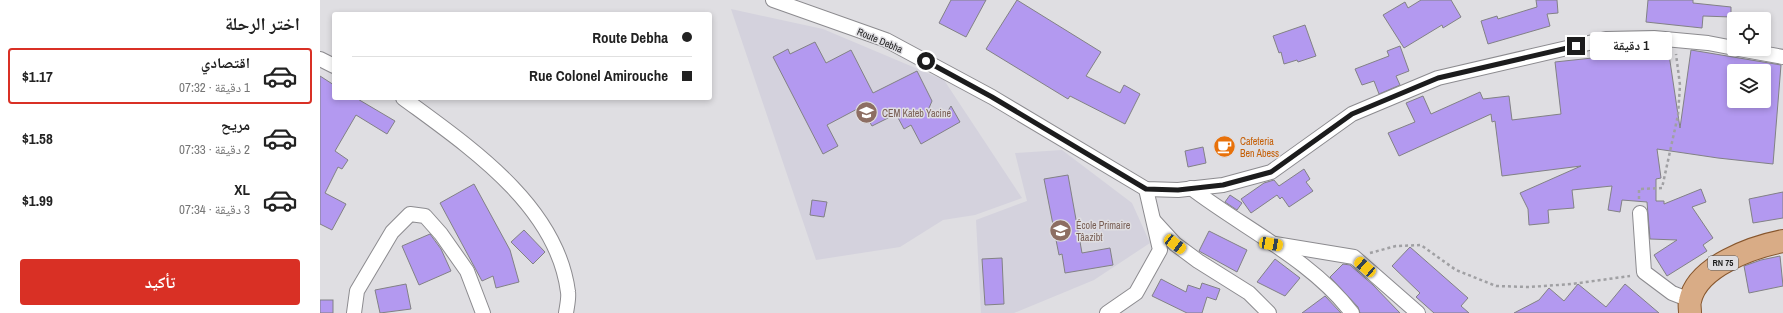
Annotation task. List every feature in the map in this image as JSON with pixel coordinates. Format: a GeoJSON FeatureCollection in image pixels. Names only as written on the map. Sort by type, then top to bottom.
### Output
{"type":"FeatureCollection","features":[{"type":"Feature","properties":{"kind":"main road","name":"RN 75"},"geometry":{"type":"LineString","coordinates":[[1690,307],[1697,284],[1714,268],[1737,256],[1783,241]]}},
{"type":"Feature","properties":{"kind":"street","name":"Route Debha"},"geometry":{"type":"LineString","coordinates":[[773,0],[799,4],[886,40],[992,97],[1146,189]]}},
{"type":"Feature","properties":{"kind":"street"},"geometry":{"type":"LineString","coordinates":[[1107,313],[1136,293],[1160,250],[1146,189],[1191,188],[1223,185],[1271,172],[1352,114],[1438,78],[1606,39],[1654,38],[1708,43],[1727,47]]}},
{"type":"Feature","properties":{"kind":"street"},"geometry":{"type":"LineString","coordinates":[[1771,55],[1783,57]]}},
{"type":"Feature","properties":{"kind":"street"},"geometry":{"type":"LineString","coordinates":[[320,59],[332,65]]}},
{"type":"Feature","properties":{"kind":"street"},"geometry":{"type":"LineString","coordinates":[[406,100],[452,134],[502,178],[539,217],[559,254],[568,293],[566,313]]}},
{"type":"Feature","properties":{"kind":"street"},"geometry":{"type":"LineString","coordinates":[[1191,188],[1218,210],[1310,271],[1352,313]]}},
{"type":"Feature","properties":{"kind":"street"},"geometry":{"type":"LineString","coordinates":[[1640,213],[1644,272],[1690,307]]}},
{"type":"Feature","properties":{"kind":"street"},"geometry":{"type":"LineString","coordinates":[[354,313],[357,291],[392,232],[410,214],[425,216],[442,234],[467,271],[483,313]]}},
{"type":"Feature","properties":{"kind":"street"},"geometry":{"type":"LineString","coordinates":[[1154,221],[1175,244],[1198,261],[1249,293],[1268,313]]}},
{"type":"Feature","properties":{"kind":"street"},"geometry":{"type":"LineString","coordinates":[[1271,244],[1354,257],[1418,313]]}},
{"type":"Feature","properties":{"kind":"path"},"geometry":{"type":"LineString","coordinates":[[1640,213],[1639,189],[1662,188],[1678,115],[1680,84],[1675,40]]}},
{"type":"Feature","properties":{"kind":"path"},"geometry":{"type":"LineString","coordinates":[[1354,257],[1396,246],[1421,245],[1456,270],[1496,286],[1529,287],[1572,284],[1636,275],[1644,272]]}},
{"type":"Feature","properties":{"kind":"shaded area","name":"CEM Kateb Yacine"},"geometry":{"type":"Polygon","coordinates":[[[731,9],[823,29],[944,80],[1022,198],[975,215],[943,220],[900,247],[816,260],[731,9]]]}},
{"type":"Feature","properties":{"kind":"shaded area","name":"École Primaire Tâazibt"},"geometry":{"type":"Polygon","coordinates":[[[1062,150],[1132,203],[1150,243],[1094,280],[1014,313],[981,313],[976,220],[1027,201],[1015,153],[1062,150]]]}},
{"type":"Feature","properties":{"kind":"building"},"geometry":{"type":"Polygon","coordinates":[[[951,0],[986,0],[966,37],[939,23],[951,0]]]}},
{"type":"Feature","properties":{"kind":"building"},"geometry":{"type":"Polygon","coordinates":[[[1017,0],[1101,52],[1086,76],[1120,93],[1124,85],[1140,94],[1125,124],[1070,96],[1068,99],[986,49],[1017,0]]]}},
{"type":"Feature","properties":{"kind":"building"},"geometry":{"type":"Polygon","coordinates":[[[1421,0],[1451,0],[1461,17],[1443,28],[1442,25],[1404,48],[1383,15],[1405,2],[1408,8],[1421,0]]]}},
{"type":"Feature","properties":{"kind":"building"},"geometry":{"type":"Polygon","coordinates":[[[1536,0],[1557,0],[1558,13],[1547,14],[1550,26],[1488,44],[1481,21],[1497,16],[1498,19],[1537,7],[1536,0]]]}},
{"type":"Feature","properties":{"kind":"building"},"geometry":{"type":"Polygon","coordinates":[[[1648,0],[1693,0],[1693,3],[1731,7],[1731,12],[1727,12],[1727,17],[1703,16],[1702,28],[1646,22],[1648,0]]]}},
{"type":"Feature","properties":{"kind":"building"},"geometry":{"type":"Polygon","coordinates":[[[1305,25],[1316,56],[1298,62],[1297,60],[1284,64],[1281,52],[1279,53],[1273,36],[1305,25]]]}},
{"type":"Feature","properties":{"kind":"building"},"geometry":{"type":"Polygon","coordinates":[[[815,42],[826,63],[851,50],[873,93],[917,71],[932,101],[929,108],[944,117],[951,106],[960,122],[921,144],[911,125],[904,129],[896,114],[872,126],[861,107],[827,125],[838,146],[823,154],[773,57],[788,49],[790,54],[815,42]]]}},
{"type":"Feature","properties":{"kind":"building"},"geometry":{"type":"Polygon","coordinates":[[[1400,46],[1409,71],[1396,76],[1400,85],[1379,94],[1374,81],[1362,85],[1355,69],[1389,56],[1387,51],[1400,46]]]}},
{"type":"Feature","properties":{"kind":"building"},"geometry":{"type":"Polygon","coordinates":[[[1658,47],[1668,48],[1680,128],[1691,50],[1781,65],[1773,164],[1657,149],[1661,178],[1656,179],[1656,201],[1664,201],[1664,204],[1701,189],[1706,202],[1692,207],[1713,238],[1703,245],[1707,251],[1667,276],[1654,255],[1677,240],[1650,239],[1647,202],[1622,200],[1620,212],[1608,210],[1612,186],[1572,190],[1574,208],[1548,210],[1549,223],[1529,225],[1528,209],[1520,193],[1581,166],[1502,176],[1495,121],[1492,122],[1491,114],[1399,156],[1388,133],[1415,122],[1406,103],[1423,96],[1431,114],[1480,92],[1483,99],[1509,96],[1512,120],[1561,114],[1555,62],[1620,55],[1620,53],[1658,47]]]}},
{"type":"Feature","properties":{"kind":"building"},"geometry":{"type":"Polygon","coordinates":[[[320,76],[332,84],[332,100],[359,100],[395,121],[387,134],[356,115],[335,151],[348,160],[342,169],[338,167],[325,193],[346,204],[332,230],[320,224],[320,76]]]}},
{"type":"Feature","properties":{"kind":"building"},"geometry":{"type":"Polygon","coordinates":[[[1203,147],[1206,163],[1188,167],[1185,151],[1203,147]]]}},
{"type":"Feature","properties":{"kind":"building"},"geometry":{"type":"Polygon","coordinates":[[[1304,169],[1310,179],[1306,182],[1313,191],[1289,207],[1282,197],[1280,199],[1277,195],[1251,213],[1241,199],[1264,183],[1274,180],[1279,186],[1304,169]]]}},
{"type":"Feature","properties":{"kind":"building"},"geometry":{"type":"Polygon","coordinates":[[[1068,175],[1082,253],[1110,248],[1113,265],[1065,273],[1062,254],[1059,255],[1044,179],[1068,175]]]}},
{"type":"Feature","properties":{"kind":"building"},"geometry":{"type":"Polygon","coordinates":[[[474,184],[510,250],[519,282],[496,288],[493,276],[482,281],[440,203],[474,184]]]}},
{"type":"Feature","properties":{"kind":"building"},"geometry":{"type":"Polygon","coordinates":[[[1783,192],[1783,218],[1753,223],[1749,199],[1783,192]]]}},
{"type":"Feature","properties":{"kind":"building"},"geometry":{"type":"Polygon","coordinates":[[[1230,195],[1242,203],[1237,210],[1225,202],[1230,195]]]}},
{"type":"Feature","properties":{"kind":"building"},"geometry":{"type":"Polygon","coordinates":[[[812,200],[827,202],[824,217],[810,215],[812,200]]]}},
{"type":"Feature","properties":{"kind":"building"},"geometry":{"type":"Polygon","coordinates":[[[524,230],[545,252],[533,264],[511,242],[524,230]]]}},
{"type":"Feature","properties":{"kind":"building"},"geometry":{"type":"Polygon","coordinates":[[[1209,231],[1247,250],[1237,272],[1199,251],[1209,231]]]}},
{"type":"Feature","properties":{"kind":"building"},"geometry":{"type":"Polygon","coordinates":[[[430,234],[441,249],[451,271],[419,285],[402,246],[430,234]]]}},
{"type":"Feature","properties":{"kind":"building"},"geometry":{"type":"Polygon","coordinates":[[[1410,247],[1468,298],[1461,306],[1469,313],[1434,313],[1416,297],[1420,293],[1392,266],[1410,247]]]}},
{"type":"Feature","properties":{"kind":"building"},"geometry":{"type":"Polygon","coordinates":[[[1780,256],[1783,286],[1749,293],[1744,266],[1761,260],[1780,256]]]}},
{"type":"Feature","properties":{"kind":"building"},"geometry":{"type":"Polygon","coordinates":[[[1002,258],[1004,304],[985,305],[982,259],[1002,258]]]}},
{"type":"Feature","properties":{"kind":"building"},"geometry":{"type":"Polygon","coordinates":[[[1275,259],[1300,278],[1285,296],[1257,282],[1275,259]]]}},
{"type":"Feature","properties":{"kind":"building"},"geometry":{"type":"Polygon","coordinates":[[[1343,264],[1350,265],[1373,285],[1400,313],[1360,313],[1358,307],[1330,277],[1343,264]]]}},
{"type":"Feature","properties":{"kind":"building"},"geometry":{"type":"Polygon","coordinates":[[[1161,279],[1186,292],[1188,285],[1200,289],[1202,283],[1220,289],[1216,300],[1207,297],[1202,313],[1187,313],[1152,296],[1161,279]]]}},
{"type":"Feature","properties":{"kind":"building"},"geometry":{"type":"Polygon","coordinates":[[[406,284],[411,309],[380,313],[375,290],[406,284]]]}},
{"type":"Feature","properties":{"kind":"building"},"geometry":{"type":"Polygon","coordinates":[[[1578,284],[1606,307],[1625,284],[1659,313],[1514,313],[1539,300],[1549,288],[1564,301],[1578,284]]]}},
{"type":"Feature","properties":{"kind":"building"},"geometry":{"type":"Polygon","coordinates":[[[1325,296],[1341,313],[1302,313],[1325,296]]]}},
{"type":"Feature","properties":{"kind":"building"},"geometry":{"type":"Polygon","coordinates":[[[320,300],[333,300],[333,313],[320,313],[320,300]]]}},
{"type":"Feature","properties":{"kind":"place","name":"CEM Kateb Yacine"},"geometry":{"type":"Point","coordinates":[866,113]}},
{"type":"Feature","properties":{"kind":"place","name":"Cafeteria Ben Abess"},"geometry":{"type":"Point","coordinates":[1224,147]}},
{"type":"Feature","properties":{"kind":"place","name":"École Primaire Tâazibt"},"geometry":{"type":"Point","coordinates":[1061,231]}},
{"type":"Feature","properties":{"kind":"route"},"geometry":{"type":"LineString","coordinates":[[926,61],[992,97],[1146,189],[1178,190],[1223,185],[1271,172],[1352,114],[1438,78],[1576,46]]}}]}
